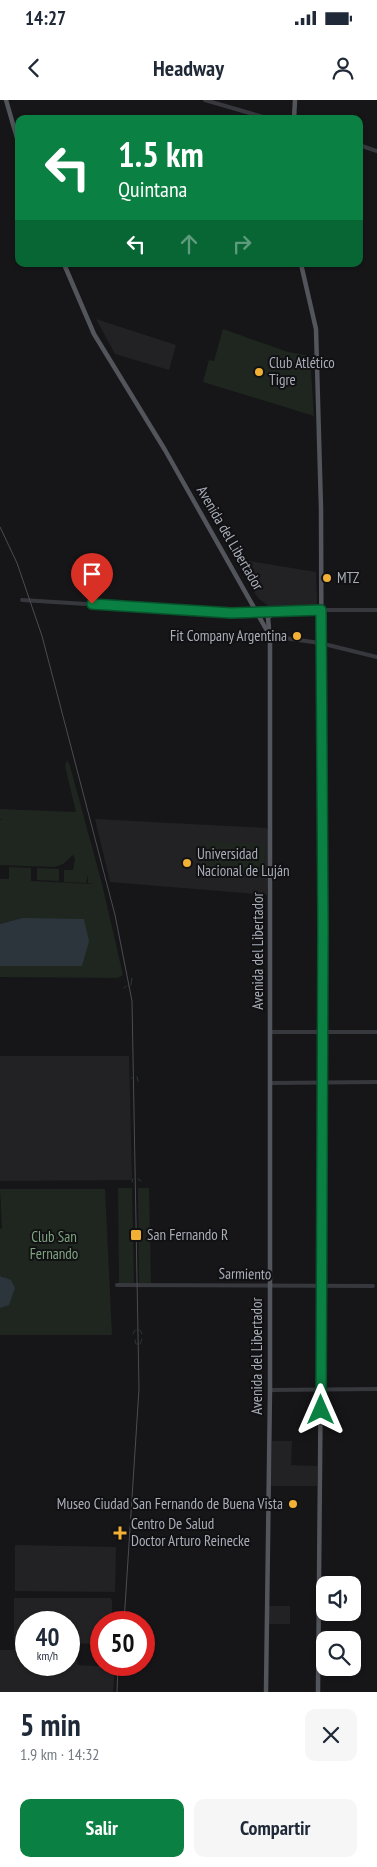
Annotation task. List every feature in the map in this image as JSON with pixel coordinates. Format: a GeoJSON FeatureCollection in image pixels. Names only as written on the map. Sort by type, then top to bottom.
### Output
{"type":"FeatureCollection","features":[{"type":"Feature","properties":{"kind":"main road"},"geometry":{"type":"LineString","coordinates":[[6,100],[15,131]]}},
{"type":"Feature","properties":{"kind":"main road"},"geometry":{"type":"LineString","coordinates":[[294,115],[296,100]]}},
{"type":"Feature","properties":{"kind":"main road","name":"Avenida del Libertador"},"geometry":{"type":"LineString","coordinates":[[65,267],[94,334],[165,450],[254,604],[270,636],[270,1390],[266,1692]]}},
{"type":"Feature","properties":{"kind":"main road"},"geometry":{"type":"LineString","coordinates":[[302,267],[316,329],[321,610],[322,1083],[318,1692]]}},
{"type":"Feature","properties":{"kind":"main road"},"geometry":{"type":"LineString","coordinates":[[254,604],[270,612]]}},
{"type":"Feature","properties":{"kind":"main road"},"geometry":{"type":"LineString","coordinates":[[258,612],[321,610]]}},
{"type":"Feature","properties":{"kind":"main road"},"geometry":{"type":"LineString","coordinates":[[270,612],[268,618],[270,636]]}},
{"type":"Feature","properties":{"kind":"street"},"geometry":{"type":"LineString","coordinates":[[205,100],[256,115]]}},
{"type":"Feature","properties":{"kind":"street"},"geometry":{"type":"LineString","coordinates":[[363,146],[377,151]]}},
{"type":"Feature","properties":{"kind":"street"},"geometry":{"type":"LineString","coordinates":[[22,600],[231,613],[258,612]]}},
{"type":"Feature","properties":{"kind":"street"},"geometry":{"type":"LineString","coordinates":[[321,610],[377,610]]}},
{"type":"Feature","properties":{"kind":"street"},"geometry":{"type":"LineString","coordinates":[[270,636],[320,643],[377,657]]}},
{"type":"Feature","properties":{"kind":"street"},"geometry":{"type":"LineString","coordinates":[[271,1032],[377,1032]]}},
{"type":"Feature","properties":{"kind":"street"},"geometry":{"type":"LineString","coordinates":[[271,1083],[377,1082]]}},
{"type":"Feature","properties":{"kind":"street","name":"Sarmiento"},"geometry":{"type":"LineString","coordinates":[[117,1285],[373,1286]]}},
{"type":"Feature","properties":{"kind":"street"},"geometry":{"type":"LineString","coordinates":[[270,1390],[377,1389]]}},
{"type":"Feature","properties":{"kind":"shaded area"},"geometry":{"type":"Polygon","coordinates":[[[96,319],[176,345],[169,370],[115,354],[96,319]]]}},
{"type":"Feature","properties":{"kind":"shaded area"},"geometry":{"type":"Polygon","coordinates":[[[235,560],[316,572],[317,607],[271,608],[258,598],[235,560]]]}},
{"type":"Feature","properties":{"kind":"shaded area","name":"Universidad Nacional de Luján"},"geometry":{"type":"Polygon","coordinates":[[[95,819],[266,828],[269,831],[267,895],[110,882],[95,819]]]}},
{"type":"Feature","properties":{"kind":"shaded area"},"geometry":{"type":"Polygon","coordinates":[[[22,918],[84,919],[89,941],[82,966],[0,966],[0,924],[22,918]]]}},
{"type":"Feature","properties":{"kind":"shaded area"},"geometry":{"type":"Polygon","coordinates":[[[0,1056],[129,1056],[132,1180],[0,1181],[0,1056]]]}},
{"type":"Feature","properties":{"kind":"shaded area"},"geometry":{"type":"Polygon","coordinates":[[[0,1276],[11,1280],[15,1288],[9,1305],[0,1308],[0,1276]]]}},
{"type":"Feature","properties":{"kind":"shaded area"},"geometry":{"type":"Polygon","coordinates":[[[272,1441],[292,1441],[291,1465],[317,1466],[317,1486],[271,1486],[272,1441]]]}},
{"type":"Feature","properties":{"kind":"shaded area"},"geometry":{"type":"Polygon","coordinates":[[[15,1545],[116,1547],[115,1592],[15,1591],[15,1545]]]}},
{"type":"Feature","properties":{"kind":"shaded area"},"geometry":{"type":"Polygon","coordinates":[[[14,1598],[110,1598],[112,1600],[112,1611],[90,1611],[90,1644],[80,1643],[80,1611],[15,1611],[14,1641],[14,1598]]]}},
{"type":"Feature","properties":{"kind":"shaded area"},"geometry":{"type":"Polygon","coordinates":[[[269,1606],[290,1606],[290,1624],[269,1624],[269,1606]]]}},
{"type":"Feature","properties":{"kind":"shaded area"},"geometry":{"type":"Polygon","coordinates":[[[0,1650],[15,1650],[15,1676],[80,1676],[80,1665],[90,1666],[90,1676],[114,1676],[113,1692],[0,1692],[0,1650]]]}},
{"type":"Feature","properties":{"kind":"green space","name":"Club Atlético Tigre"},"geometry":{"type":"Polygon","coordinates":[[[223,329],[288,352],[310,356],[314,416],[203,382],[209,360],[214,361],[223,329]]]}},
{"type":"Feature","properties":{"kind":"green space"},"geometry":{"type":"Polygon","coordinates":[[[67,760],[102,884],[123,975],[117,978],[0,977],[0,966],[82,966],[22,918],[0,924],[0,879],[9,879],[9,867],[31,868],[31,881],[93,884],[88,883],[88,875],[86,883],[64,882],[64,870],[73,870],[75,858],[73,855],[63,864],[55,867],[0,865],[0,820],[3,819],[0,819],[0,809],[76,812],[65,766],[67,760]]]}},
{"type":"Feature","properties":{"kind":"green space"},"geometry":{"type":"Polygon","coordinates":[[[206,842],[265,844],[264,878],[205,876],[206,842]]]}},
{"type":"Feature","properties":{"kind":"green space"},"geometry":{"type":"Polygon","coordinates":[[[37,868],[59,869],[59,881],[37,880],[37,868]]]}},
{"type":"Feature","properties":{"kind":"green space"},"geometry":{"type":"Polygon","coordinates":[[[118,1188],[132,1188],[134,1283],[119,1283],[118,1188]]]}},
{"type":"Feature","properties":{"kind":"green space"},"geometry":{"type":"Polygon","coordinates":[[[138,1188],[149,1188],[151,1283],[139,1284],[138,1188]]]}},
{"type":"Feature","properties":{"kind":"green space","name":"Club San Fernando"},"geometry":{"type":"Polygon","coordinates":[[[0,1189],[105,1189],[112,1335],[0,1335],[0,1308],[9,1304],[3,1276],[0,1276],[0,1229],[2,1228],[0,1189]]]}},
{"type":"Feature","properties":{"kind":"waterway"},"geometry":{"type":"LineString","coordinates":[[131,985],[132,978]]}},
{"type":"Feature","properties":{"kind":"waterway"},"geometry":{"type":"LineString","coordinates":[[137,1077],[138,1081]]}},
{"type":"Feature","properties":{"kind":"waterway"},"geometry":{"type":"LineString","coordinates":[[133,1334],[135,1330]]}},
{"type":"Feature","properties":{"kind":"waterway"},"geometry":{"type":"LineString","coordinates":[[140,1330],[142,1334]]}},
{"type":"Feature","properties":{"kind":"waterway"},"geometry":{"type":"LineString","coordinates":[[140,1344],[142,1339]]}},
{"type":"Feature","properties":{"kind":"waterway"},"geometry":{"type":"LineString","coordinates":[[135,1340],[136,1344]]}},
{"type":"Feature","properties":{"kind":"tram line"},"geometry":{"type":"LineString","coordinates":[[0,527],[17,563],[42,636],[115,915],[132,1001],[139,1389],[125,1611]]}},
{"type":"Feature","properties":{"kind":"tram line"},"geometry":{"type":"LineString","coordinates":[[117,1692],[118,1676]]}},
{"type":"Feature","properties":{"kind":"place","name":"Club Atlético Tigre"},"geometry":{"type":"Point","coordinates":[259,372]}},
{"type":"Feature","properties":{"kind":"place","name":"MTZ"},"geometry":{"type":"Point","coordinates":[327,578]}},
{"type":"Feature","properties":{"kind":"place","name":"Fit Company Argentina"},"geometry":{"type":"Point","coordinates":[297,636]}},
{"type":"Feature","properties":{"kind":"place","name":"Universidad Nacional de Luján"},"geometry":{"type":"Point","coordinates":[187,863]}},
{"type":"Feature","properties":{"kind":"place","name":"San Fernando R"},"geometry":{"type":"Point","coordinates":[136,1235]}},
{"type":"Feature","properties":{"kind":"place","name":"Museo Ciudad San Fernando de Buena Vista"},"geometry":{"type":"Point","coordinates":[293,1504]}},
{"type":"Feature","properties":{"kind":"place","name":"Centro De Salud Doctor Arturo Reinecke"},"geometry":{"type":"Point","coordinates":[120,1533]}},
{"type":"Feature","properties":{"kind":"route"},"geometry":{"type":"LineString","coordinates":[[92,604],[231,613],[321,610],[323,1146],[321,1410]]}}]}
